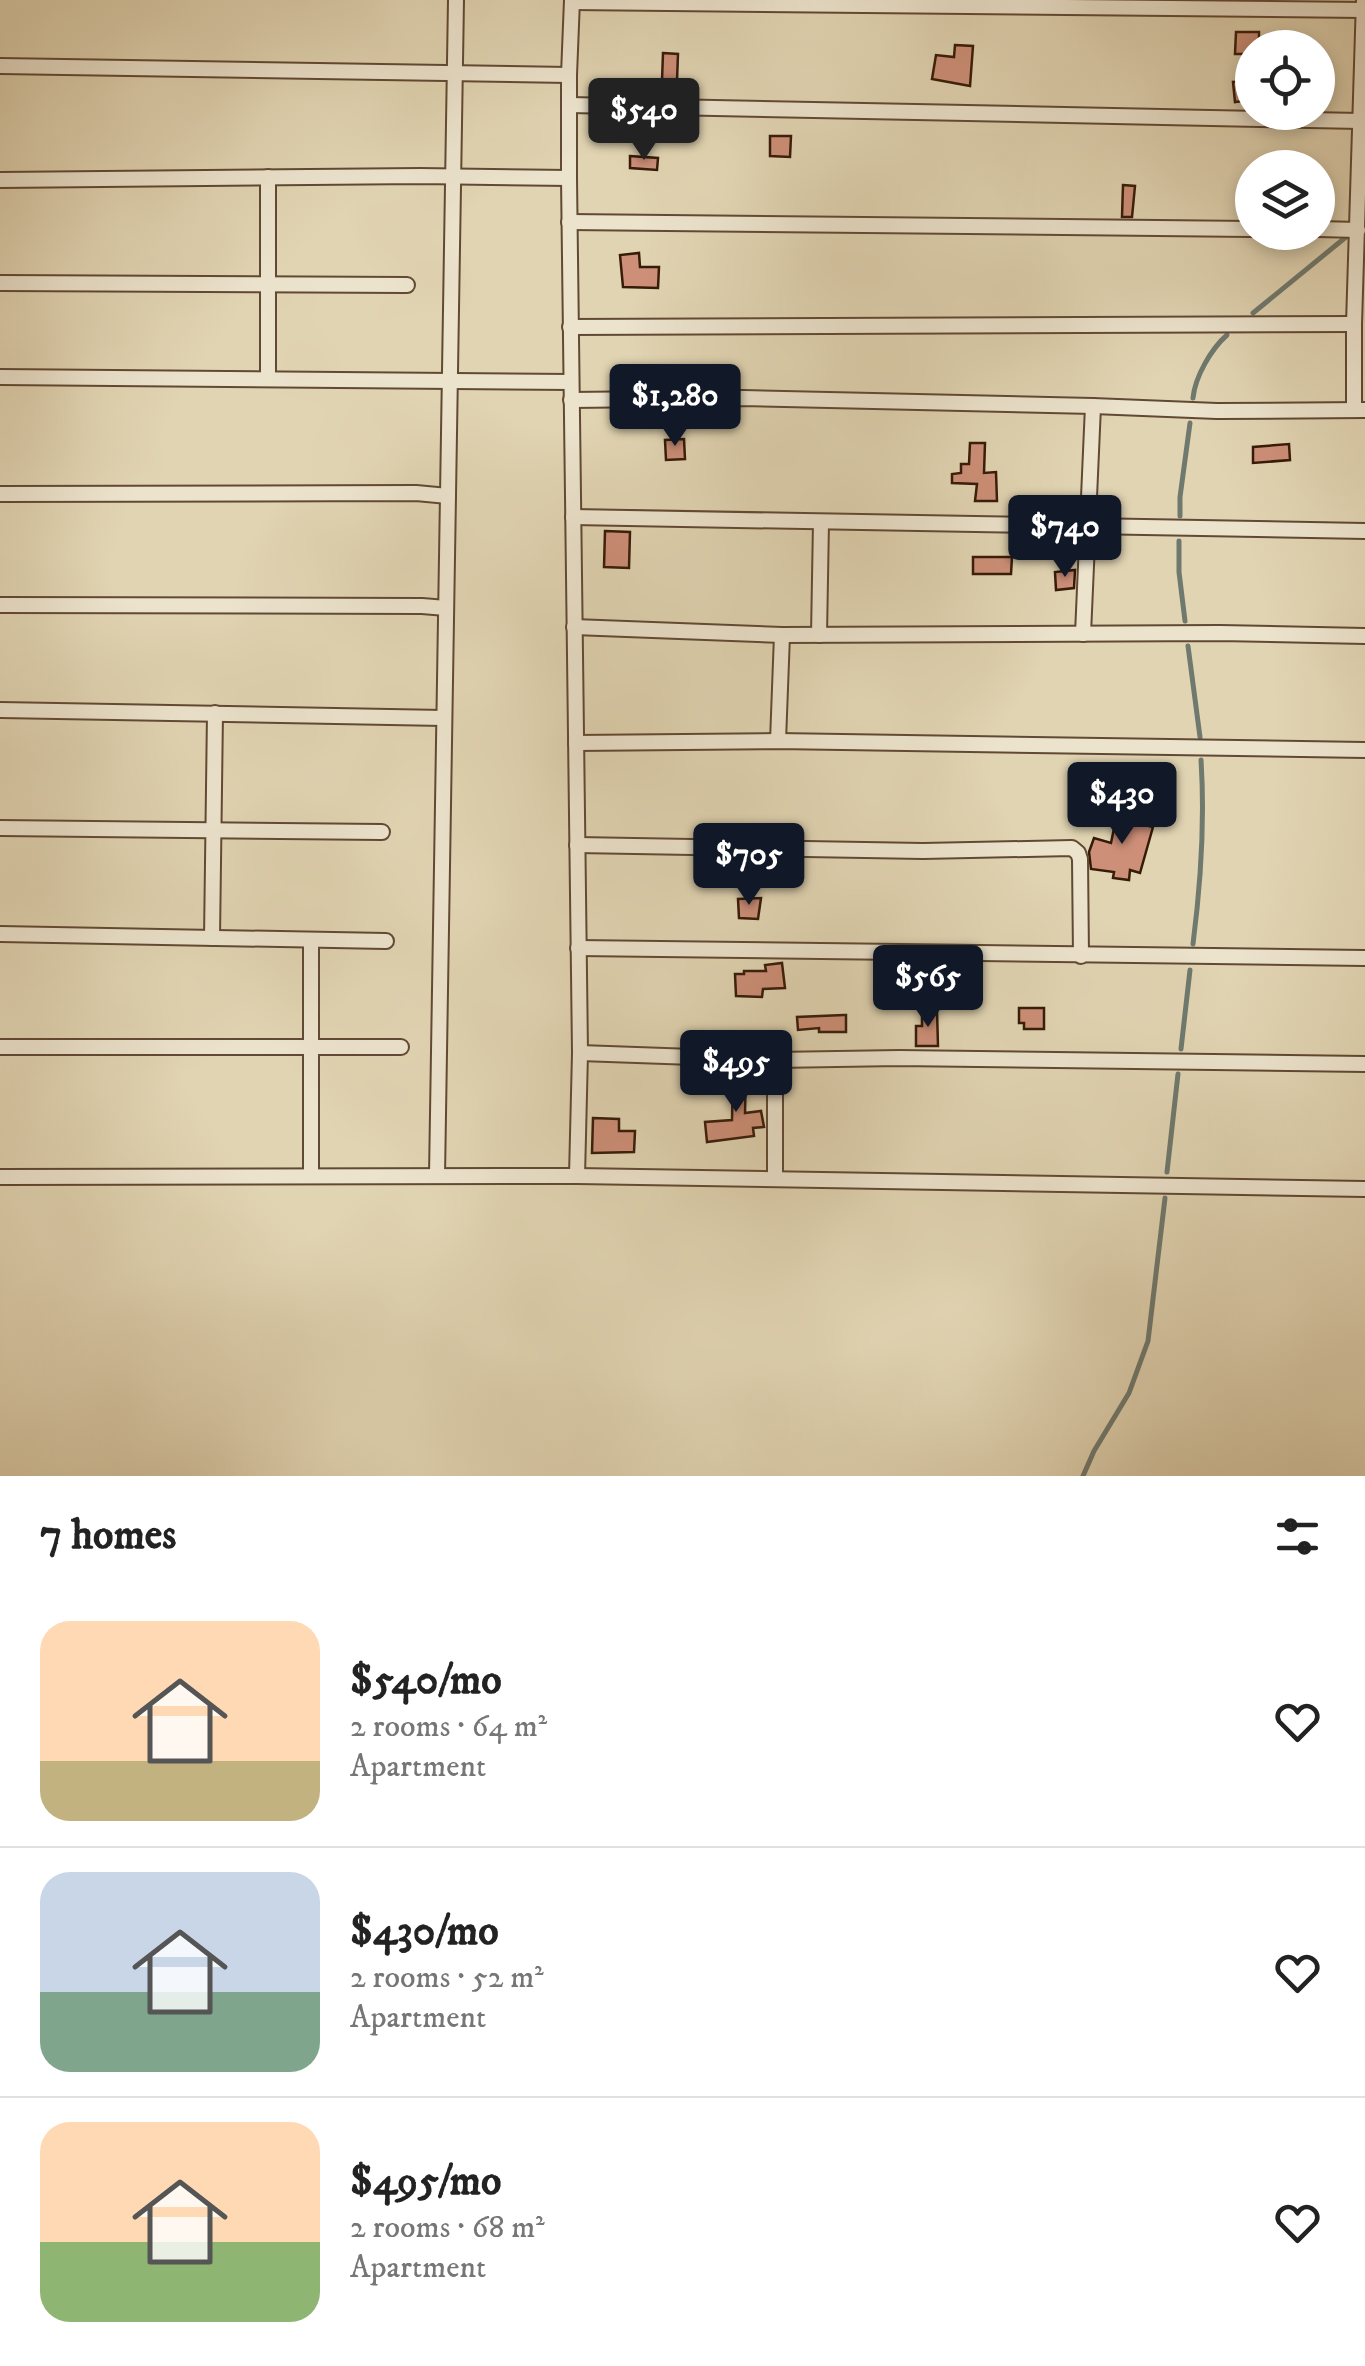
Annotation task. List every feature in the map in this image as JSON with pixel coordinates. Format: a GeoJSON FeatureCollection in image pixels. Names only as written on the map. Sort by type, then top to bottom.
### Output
{"type":"FeatureCollection","features":[{"type":"Feature","properties":{"kind":"street"},"geometry":{"type":"LineString","coordinates":[[438,1176],[456,0]]}},
{"type":"Feature","properties":{"kind":"street"},"geometry":{"type":"LineString","coordinates":[[571,400],[743,398],[1217,411],[1359,410],[1354,324],[1364,0]]}},
{"type":"Feature","properties":{"kind":"street"},"geometry":{"type":"LineString","coordinates":[[577,1176],[580,1054],[568,178],[572,1],[1364,10]]}},
{"type":"Feature","properties":{"kind":"street"},"geometry":{"type":"LineString","coordinates":[[0,66],[569,75]]}},
{"type":"Feature","properties":{"kind":"street"},"geometry":{"type":"LineString","coordinates":[[569,104],[1361,121]]}},
{"type":"Feature","properties":{"kind":"street"},"geometry":{"type":"LineString","coordinates":[[268,176],[268,380]]}},
{"type":"Feature","properties":{"kind":"street"},"geometry":{"type":"LineString","coordinates":[[0,180],[268,176],[568,178]]}},
{"type":"Feature","properties":{"kind":"street"},"geometry":{"type":"LineString","coordinates":[[569,222],[1235,229]]}},
{"type":"Feature","properties":{"kind":"street"},"geometry":{"type":"LineString","coordinates":[[1335,230],[1358,230]]}},
{"type":"Feature","properties":{"kind":"street"},"geometry":{"type":"LineString","coordinates":[[0,283],[408,285]]}},
{"type":"Feature","properties":{"kind":"street"},"geometry":{"type":"LineString","coordinates":[[570,327],[1354,324]]}},
{"type":"Feature","properties":{"kind":"street"},"geometry":{"type":"LineString","coordinates":[[0,377],[571,382]]}},
{"type":"Feature","properties":{"kind":"street"},"geometry":{"type":"LineString","coordinates":[[1084,634],[1093,406]]}},
{"type":"Feature","properties":{"kind":"street"},"geometry":{"type":"LineString","coordinates":[[0,494],[448,496]]}},
{"type":"Feature","properties":{"kind":"street"},"geometry":{"type":"LineString","coordinates":[[573,517],[1365,531]]}},
{"type":"Feature","properties":{"kind":"street"},"geometry":{"type":"LineString","coordinates":[[819,635],[820,522]]}},
{"type":"Feature","properties":{"kind":"street"},"geometry":{"type":"LineString","coordinates":[[0,605],[446,608]]}},
{"type":"Feature","properties":{"kind":"street"},"geometry":{"type":"LineString","coordinates":[[574,627],[782,635],[1365,636]]}},
{"type":"Feature","properties":{"kind":"street"},"geometry":{"type":"LineString","coordinates":[[778,741],[782,635]]}},
{"type":"Feature","properties":{"kind":"street"},"geometry":{"type":"LineString","coordinates":[[0,710],[444,718]]}},
{"type":"Feature","properties":{"kind":"street"},"geometry":{"type":"LineString","coordinates":[[212,938],[215,714]]}},
{"type":"Feature","properties":{"kind":"street"},"geometry":{"type":"LineString","coordinates":[[576,742],[778,741],[1365,750]]}},
{"type":"Feature","properties":{"kind":"street"},"geometry":{"type":"LineString","coordinates":[[0,828],[382,832]]}},
{"type":"Feature","properties":{"kind":"street"},"geometry":{"type":"LineString","coordinates":[[577,846],[922,851],[1072,848],[1080,859],[1081,956]]}},
{"type":"Feature","properties":{"kind":"street"},"geometry":{"type":"LineString","coordinates":[[0,934],[386,941]]}},
{"type":"Feature","properties":{"kind":"street"},"geometry":{"type":"LineString","coordinates":[[311,940],[311,1176]]}},
{"type":"Feature","properties":{"kind":"street"},"geometry":{"type":"LineString","coordinates":[[578,948],[1365,958]]}},
{"type":"Feature","properties":{"kind":"street"},"geometry":{"type":"LineString","coordinates":[[0,1047],[402,1047]]}},
{"type":"Feature","properties":{"kind":"street"},"geometry":{"type":"LineString","coordinates":[[580,1054],[774,1060],[1365,1064]]}},
{"type":"Feature","properties":{"kind":"street"},"geometry":{"type":"LineString","coordinates":[[774,1060],[775,1178]]}},
{"type":"Feature","properties":{"kind":"street"},"geometry":{"type":"LineString","coordinates":[[0,1177],[577,1176],[1365,1189]]}},
{"type":"Feature","properties":{"kind":"building"},"geometry":{"type":"Polygon","coordinates":[[[955,45],[973,46],[970,86],[932,79],[936,55],[954,57],[955,45]]]}},
{"type":"Feature","properties":{"kind":"building"},"geometry":{"type":"Polygon","coordinates":[[[663,53],[678,54],[677,81],[662,81],[663,53]]]}},
{"type":"Feature","properties":{"kind":"building"},"geometry":{"type":"Polygon","coordinates":[[[770,136],[791,136],[790,157],[770,156],[770,136]]]}},
{"type":"Feature","properties":{"kind":"building"},"geometry":{"type":"Polygon","coordinates":[[[630,156],[658,158],[657,170],[630,168],[630,156]]]}},
{"type":"Feature","properties":{"kind":"building"},"geometry":{"type":"Polygon","coordinates":[[[1123,185],[1135,186],[1132,217],[1122,217],[1123,185]]]}},
{"type":"Feature","properties":{"kind":"building"},"geometry":{"type":"Polygon","coordinates":[[[639,253],[640,267],[659,267],[658,288],[623,287],[620,255],[639,253]]]}},
{"type":"Feature","properties":{"kind":"building"},"geometry":{"type":"Polygon","coordinates":[[[684,439],[685,459],[666,460],[665,440],[684,439]]]}},
{"type":"Feature","properties":{"kind":"building"},"geometry":{"type":"Polygon","coordinates":[[[970,443],[985,443],[984,473],[996,472],[997,501],[975,501],[977,484],[952,483],[952,474],[961,473],[961,464],[969,464],[970,443]]]}},
{"type":"Feature","properties":{"kind":"building"},"geometry":{"type":"Polygon","coordinates":[[[1289,444],[1290,460],[1253,463],[1253,447],[1289,444]]]}},
{"type":"Feature","properties":{"kind":"building"},"geometry":{"type":"Polygon","coordinates":[[[605,531],[630,532],[629,568],[604,567],[605,531]]]}},
{"type":"Feature","properties":{"kind":"building"},"geometry":{"type":"Polygon","coordinates":[[[973,557],[1012,557],[1011,574],[973,574],[973,557]]]}},
{"type":"Feature","properties":{"kind":"building"},"geometry":{"type":"Polygon","coordinates":[[[1075,570],[1074,588],[1056,590],[1055,572],[1075,570]]]}},
{"type":"Feature","properties":{"kind":"building"},"geometry":{"type":"Polygon","coordinates":[[[1118,809],[1142,813],[1141,824],[1153,827],[1140,873],[1130,870],[1129,880],[1113,878],[1114,872],[1091,869],[1089,852],[1094,838],[1111,843],[1118,809]]]}},
{"type":"Feature","properties":{"kind":"building"},"geometry":{"type":"Polygon","coordinates":[[[761,898],[758,919],[739,918],[738,899],[761,898]]]}},
{"type":"Feature","properties":{"kind":"building"},"geometry":{"type":"Polygon","coordinates":[[[782,963],[785,988],[763,989],[762,997],[736,996],[735,974],[766,971],[765,965],[782,963]]]}},
{"type":"Feature","properties":{"kind":"building"},"geometry":{"type":"Polygon","coordinates":[[[1019,1008],[1044,1008],[1044,1029],[1024,1029],[1024,1023],[1019,1023],[1019,1008]]]}},
{"type":"Feature","properties":{"kind":"building"},"geometry":{"type":"Polygon","coordinates":[[[937,1010],[938,1046],[916,1046],[916,1026],[922,1026],[922,1011],[937,1010]]]}},
{"type":"Feature","properties":{"kind":"building"},"geometry":{"type":"Polygon","coordinates":[[[846,1015],[846,1032],[798,1030],[797,1017],[846,1015]]]}},
{"type":"Feature","properties":{"kind":"building"},"geometry":{"type":"Polygon","coordinates":[[[733,1069],[746,1070],[745,1113],[761,1111],[764,1127],[753,1128],[754,1136],[707,1142],[705,1122],[732,1120],[733,1069]]]}},
{"type":"Feature","properties":{"kind":"building"},"geometry":{"type":"Polygon","coordinates":[[[593,1118],[619,1119],[619,1131],[635,1131],[634,1152],[592,1153],[593,1118]]]}},
{"type":"Feature","properties":{"kind":"waterway"},"geometry":{"type":"LineString","coordinates":[[1253,313],[1346,237]]}},
{"type":"Feature","properties":{"kind":"waterway"},"geometry":{"type":"LineString","coordinates":[[1193,398],[1205,364],[1227,335]]}},
{"type":"Feature","properties":{"kind":"waterway"},"geometry":{"type":"LineString","coordinates":[[1180,516],[1190,423]]}},
{"type":"Feature","properties":{"kind":"waterway"},"geometry":{"type":"LineString","coordinates":[[1179,541],[1185,621]]}},
{"type":"Feature","properties":{"kind":"waterway"},"geometry":{"type":"LineString","coordinates":[[1188,646],[1200,737]]}},
{"type":"Feature","properties":{"kind":"waterway"},"geometry":{"type":"LineString","coordinates":[[1193,944],[1202,852],[1201,760]]}},
{"type":"Feature","properties":{"kind":"waterway"},"geometry":{"type":"LineString","coordinates":[[1181,1049],[1190,970]]}},
{"type":"Feature","properties":{"kind":"waterway"},"geometry":{"type":"LineString","coordinates":[[1167,1172],[1178,1074]]}},
{"type":"Feature","properties":{"kind":"waterway"},"geometry":{"type":"LineString","coordinates":[[1083,1476],[1129,1393],[1148,1341],[1165,1198]]}}]}
